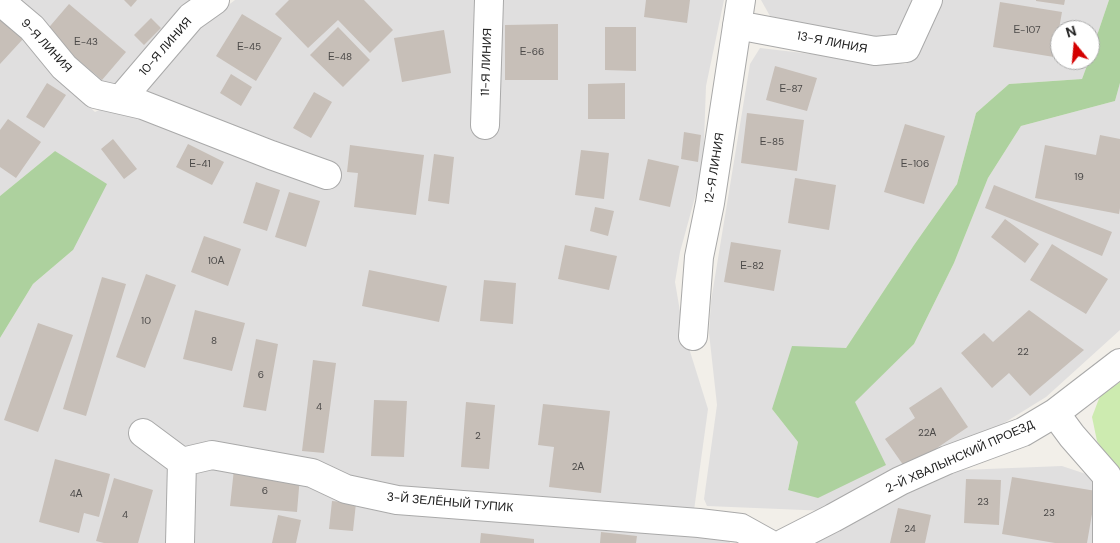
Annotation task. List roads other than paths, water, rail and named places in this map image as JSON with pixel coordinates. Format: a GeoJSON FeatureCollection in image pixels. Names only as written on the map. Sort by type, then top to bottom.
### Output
{"type":"FeatureCollection","features":[{"type":"Feature","properties":{"kind":"street","name":"10-Я ЛИНИЯ"},"geometry":{"type":"LineString","coordinates":[[121,100],[192,17],[215,0]]}},
{"type":"Feature","properties":{"kind":"street","name":"11-Я ЛИНИЯ"},"geometry":{"type":"LineString","coordinates":[[485,125],[489,0]]}},
{"type":"Feature","properties":{"kind":"street","name":"13-Я ЛИНИЯ"},"geometry":{"type":"LineString","coordinates":[[739,12],[874,51],[906,48],[928,0]]}},
{"type":"Feature","properties":{"kind":"street","name":"9-Я ЛИНИЯ"},"geometry":{"type":"LineString","coordinates":[[0,1],[32,28],[64,67],[95,94],[143,105],[327,175]]}},
{"type":"Feature","properties":{"kind":"street","name":"12-Я ЛИНИЯ"},"geometry":{"type":"LineString","coordinates":[[693,336],[698,257],[710,203],[739,12]]}},
{"type":"Feature","properties":{"kind":"street","name":"2-Й ХВАЛЫНСКИЙ ПРОЕЗД"},"geometry":{"type":"LineString","coordinates":[[784,543],[900,481],[947,460],[1023,432],[1055,413],[1120,363]]}},
{"type":"Feature","properties":{"kind":"street"},"geometry":{"type":"LineString","coordinates":[[1055,413],[1072,436],[1114,474],[1107,543]]}},
{"type":"Feature","properties":{"kind":"street"},"geometry":{"type":"LineString","coordinates":[[143,433],[182,462],[180,543]]}},
{"type":"Feature","properties":{"kind":"street","name":"3-Й ЗЕЛЁНЫЙ ТУПИК"},"geometry":{"type":"LineString","coordinates":[[182,462],[212,455],[312,473],[346,489],[397,500],[699,523],[741,528],[768,543]]}}]}
